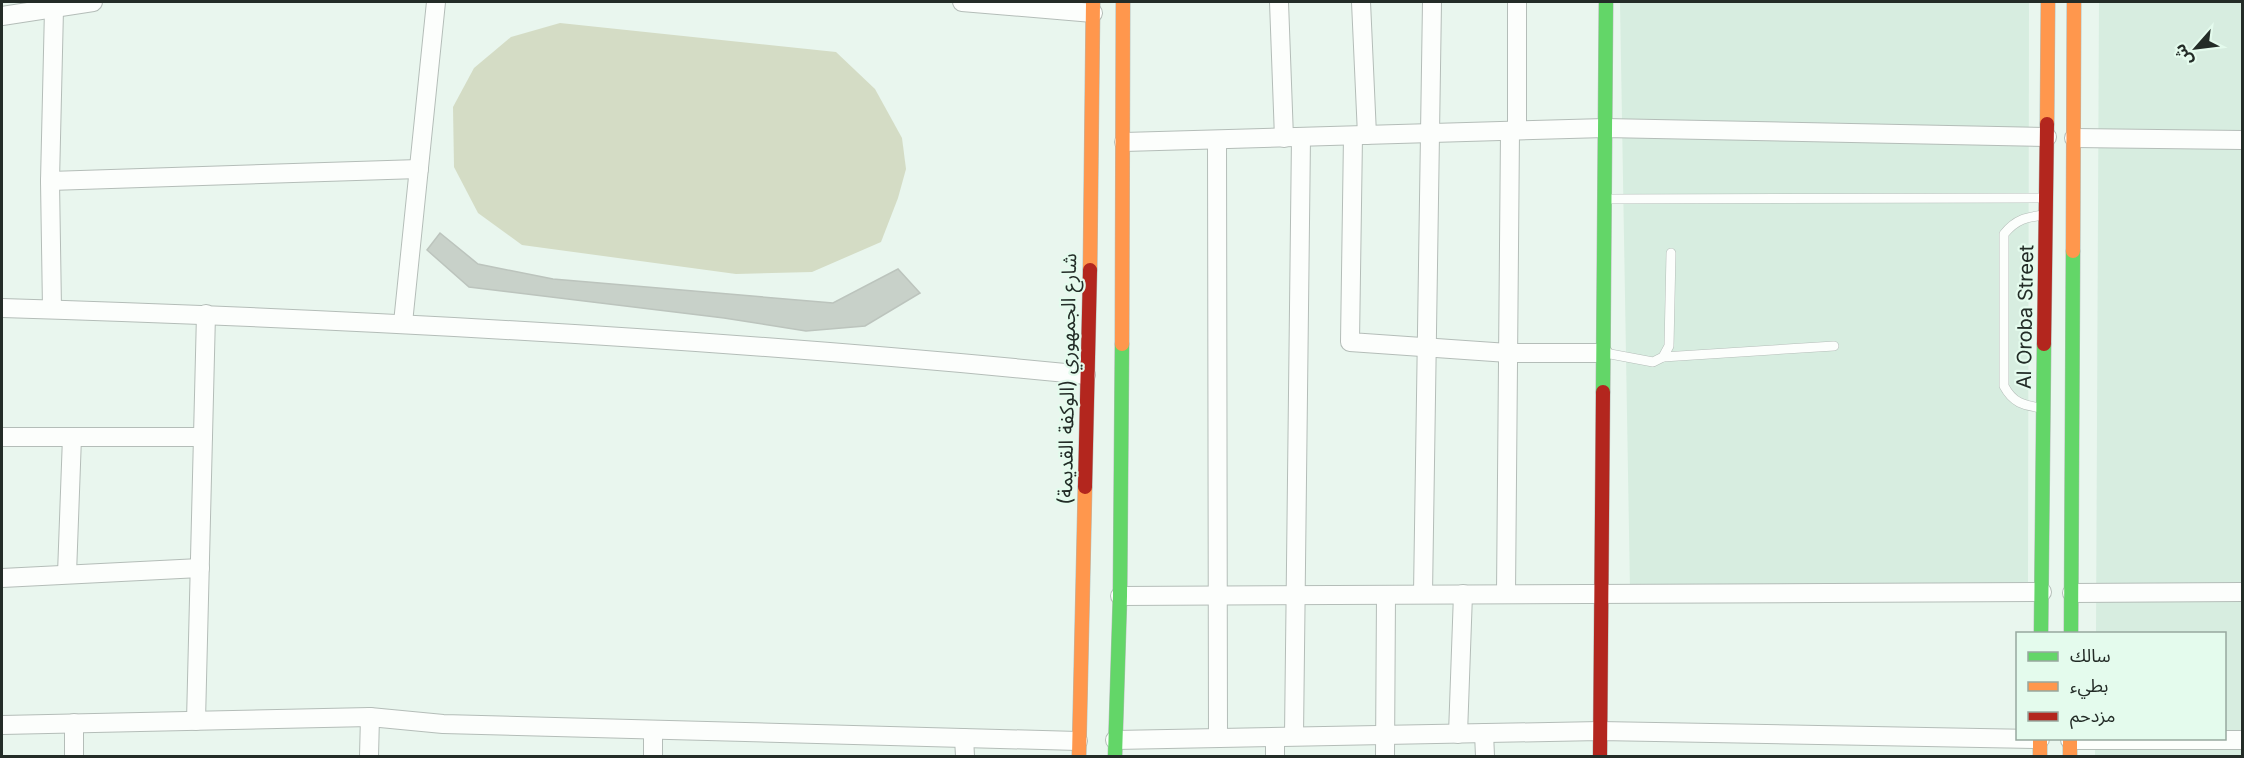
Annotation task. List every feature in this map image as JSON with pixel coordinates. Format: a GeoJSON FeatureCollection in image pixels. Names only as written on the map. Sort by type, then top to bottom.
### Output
{"type":"FeatureCollection","features":[{"type":"Feature","properties":{"kind":"main road"},"geometry":{"type":"LineString","coordinates":[[1115,748],[1108,680],[1120,596],[1123,2]]}},
{"type":"Feature","properties":{"kind":"main road"},"geometry":{"type":"LineString","coordinates":[[1600,756],[1606,2]]}},
{"type":"Feature","properties":{"kind":"main road","name":"Al Oroba Street"},"geometry":{"type":"LineString","coordinates":[[2042,632],[2048,2]]}},
{"type":"Feature","properties":{"kind":"main road"},"geometry":{"type":"LineString","coordinates":[[2071,632],[2074,2]]}},
{"type":"Feature","properties":{"kind":"main road","name":"شارع الجمهوري (الوكفة القديمة)"},"geometry":{"type":"LineString","coordinates":[[1079,749],[1085,408],[1093,141],[1093,7]]}},
{"type":"Feature","properties":{"kind":"main road"},"geometry":{"type":"LineString","coordinates":[[1085,408],[1121,409]]}},
{"type":"Feature","properties":{"kind":"main road"},"geometry":{"type":"LineString","coordinates":[[1080,680],[1108,680]]}},
{"type":"Feature","properties":{"kind":"street"},"geometry":{"type":"LineString","coordinates":[[2,16],[93,2]]}},
{"type":"Feature","properties":{"kind":"street"},"geometry":{"type":"LineString","coordinates":[[403,323],[436,2]]}},
{"type":"Feature","properties":{"kind":"street"},"geometry":{"type":"LineString","coordinates":[[962,2],[1093,7]]}},
{"type":"Feature","properties":{"kind":"street"},"geometry":{"type":"LineString","coordinates":[[1279,2],[1292,137],[1296,596],[1294,736]]}},
{"type":"Feature","properties":{"kind":"street"},"geometry":{"type":"LineString","coordinates":[[1361,2],[1360,135],[1350,342],[1508,352],[1603,352]]}},
{"type":"Feature","properties":{"kind":"street"},"geometry":{"type":"LineString","coordinates":[[1423,594],[1432,2]]}},
{"type":"Feature","properties":{"kind":"street"},"geometry":{"type":"LineString","coordinates":[[1506,594],[1508,352],[1517,2]]}},
{"type":"Feature","properties":{"kind":"street"},"geometry":{"type":"LineString","coordinates":[[52,309],[50,181],[54,9]]}},
{"type":"Feature","properties":{"kind":"street"},"geometry":{"type":"LineString","coordinates":[[1124,142],[1605,128],[2047,138]]}},
{"type":"Feature","properties":{"kind":"street"},"geometry":{"type":"LineString","coordinates":[[2074,138],[2242,140]]}},
{"type":"Feature","properties":{"kind":"street"},"geometry":{"type":"LineString","coordinates":[[1217,140],[1220,596],[1218,738]]}},
{"type":"Feature","properties":{"kind":"street"},"geometry":{"type":"LineString","coordinates":[[50,181],[419,169]]}},
{"type":"Feature","properties":{"kind":"street"},"geometry":{"type":"LineString","coordinates":[[2,308],[403,323],[917,358],[1086,375]]}},
{"type":"Feature","properties":{"kind":"street"},"geometry":{"type":"LineString","coordinates":[[196,721],[206,314]]}},
{"type":"Feature","properties":{"kind":"street"},"geometry":{"type":"LineString","coordinates":[[2,437],[203,437]]}},
{"type":"Feature","properties":{"kind":"street"},"geometry":{"type":"LineString","coordinates":[[67,574],[72,437]]}},
{"type":"Feature","properties":{"kind":"street"},"geometry":{"type":"LineString","coordinates":[[2,578],[200,568]]}},
{"type":"Feature","properties":{"kind":"street"},"geometry":{"type":"LineString","coordinates":[[1120,596],[2042,592]]}},
{"type":"Feature","properties":{"kind":"street"},"geometry":{"type":"LineString","coordinates":[[2072,593],[2242,592]]}},
{"type":"Feature","properties":{"kind":"street"},"geometry":{"type":"LineString","coordinates":[[1458,734],[1463,594]]}},
{"type":"Feature","properties":{"kind":"street"},"geometry":{"type":"LineString","coordinates":[[1385,756],[1386,595]]}},
{"type":"Feature","properties":{"kind":"street"},"geometry":{"type":"LineString","coordinates":[[369,756],[370,717]]}},
{"type":"Feature","properties":{"kind":"street"},"geometry":{"type":"LineString","coordinates":[[2,725],[370,717],[443,724],[964,738],[1079,749]]}},
{"type":"Feature","properties":{"kind":"street"},"geometry":{"type":"LineString","coordinates":[[74,723],[74,756]]}},
{"type":"Feature","properties":{"kind":"street"},"geometry":{"type":"LineString","coordinates":[[653,730],[653,756]]}},
{"type":"Feature","properties":{"kind":"street"},"geometry":{"type":"LineString","coordinates":[[1115,748],[1218,738],[1600,731],[2040,745]]}},
{"type":"Feature","properties":{"kind":"street"},"geometry":{"type":"LineString","coordinates":[[1484,733],[1485,756]]}},
{"type":"Feature","properties":{"kind":"street"},"geometry":{"type":"LineString","coordinates":[[1275,737],[1275,756]]}},
{"type":"Feature","properties":{"kind":"street"},"geometry":{"type":"LineString","coordinates":[[964,738],[964,756]]}},
{"type":"Feature","properties":{"kind":"street"},"geometry":{"type":"LineString","coordinates":[[2070,745],[2242,740]]}},
{"type":"Feature","properties":{"kind":"lane"},"geometry":{"type":"LineString","coordinates":[[1605,199],[2046,198]]}},
{"type":"Feature","properties":{"kind":"lane"},"geometry":{"type":"LineString","coordinates":[[2043,408],[2021,405],[2010,398],[2004,386],[2004,234],[2012,224],[2024,218],[2046,215]]}},
{"type":"Feature","properties":{"kind":"lane"},"geometry":{"type":"LineString","coordinates":[[1663,357],[1669,346],[1671,253]]}},
{"type":"Feature","properties":{"kind":"lane"},"geometry":{"type":"LineString","coordinates":[[1603,352],[1653,362],[1663,357],[1834,346]]}},
{"type":"Feature","properties":{"kind":"shaded area"},"geometry":{"type":"Polygon","coordinates":[[[1620,2],[2029,2],[2028,583],[1630,590],[1620,2]]]}},
{"type":"Feature","properties":{"kind":"shaded area"},"geometry":{"type":"Polygon","coordinates":[[[2099,2],[2242,2],[2242,756],[2095,756],[2095,740],[2226,740],[2226,632],[2096,632],[2099,2]]]}},
{"type":"Feature","properties":{"kind":"shaded area"},"geometry":{"type":"Polygon","coordinates":[[[560,23],[836,52],[875,89],[902,138],[906,169],[898,198],[881,242],[812,272],[736,274],[522,245],[478,213],[454,167],[453,107],[474,68],[511,37],[560,23]]]}},
{"type":"Feature","properties":{"kind":"building"},"geometry":{"type":"Polygon","coordinates":[[[440,233],[478,264],[553,279],[833,303],[898,269],[920,293],[865,326],[806,331],[724,318],[469,287],[427,250],[440,233]]]}},
{"type":"Feature","properties":{"kind":"traffic: fast"},"geometry":{"type":"LineString","coordinates":[[1603,392],[1606,2]]}},
{"type":"Feature","properties":{"kind":"traffic: fast"},"geometry":{"type":"LineString","coordinates":[[2071,632],[2073,251]]}},
{"type":"Feature","properties":{"kind":"traffic: fast"},"geometry":{"type":"LineString","coordinates":[[1115,756],[1120,596],[1122,344]]}},
{"type":"Feature","properties":{"kind":"traffic: fast"},"geometry":{"type":"LineString","coordinates":[[2041,632],[2044,344]]}},
{"type":"Feature","properties":{"kind":"traffic: slow"},"geometry":{"type":"LineString","coordinates":[[1090,270],[1093,2]]}},
{"type":"Feature","properties":{"kind":"traffic: slow"},"geometry":{"type":"LineString","coordinates":[[1122,344],[1123,2]]}},
{"type":"Feature","properties":{"kind":"traffic: slow"},"geometry":{"type":"LineString","coordinates":[[2047,124],[2048,2]]}},
{"type":"Feature","properties":{"kind":"traffic: slow"},"geometry":{"type":"LineString","coordinates":[[2073,251],[2074,2]]}},
{"type":"Feature","properties":{"kind":"traffic: slow"},"geometry":{"type":"LineString","coordinates":[[1079,756],[1085,487]]}},
{"type":"Feature","properties":{"kind":"traffic: slow"},"geometry":{"type":"LineString","coordinates":[[2040,740],[2040,756]]}},
{"type":"Feature","properties":{"kind":"traffic: slow"},"geometry":{"type":"LineString","coordinates":[[2070,740],[2070,756]]}},
{"type":"Feature","properties":{"kind":"traffic: jam"},"geometry":{"type":"LineString","coordinates":[[2044,344],[2047,124]]}},
{"type":"Feature","properties":{"kind":"traffic: jam"},"geometry":{"type":"LineString","coordinates":[[1085,487],[1090,270]]}},
{"type":"Feature","properties":{"kind":"traffic: jam"},"geometry":{"type":"LineString","coordinates":[[1600,756],[1603,392]]}}]}
